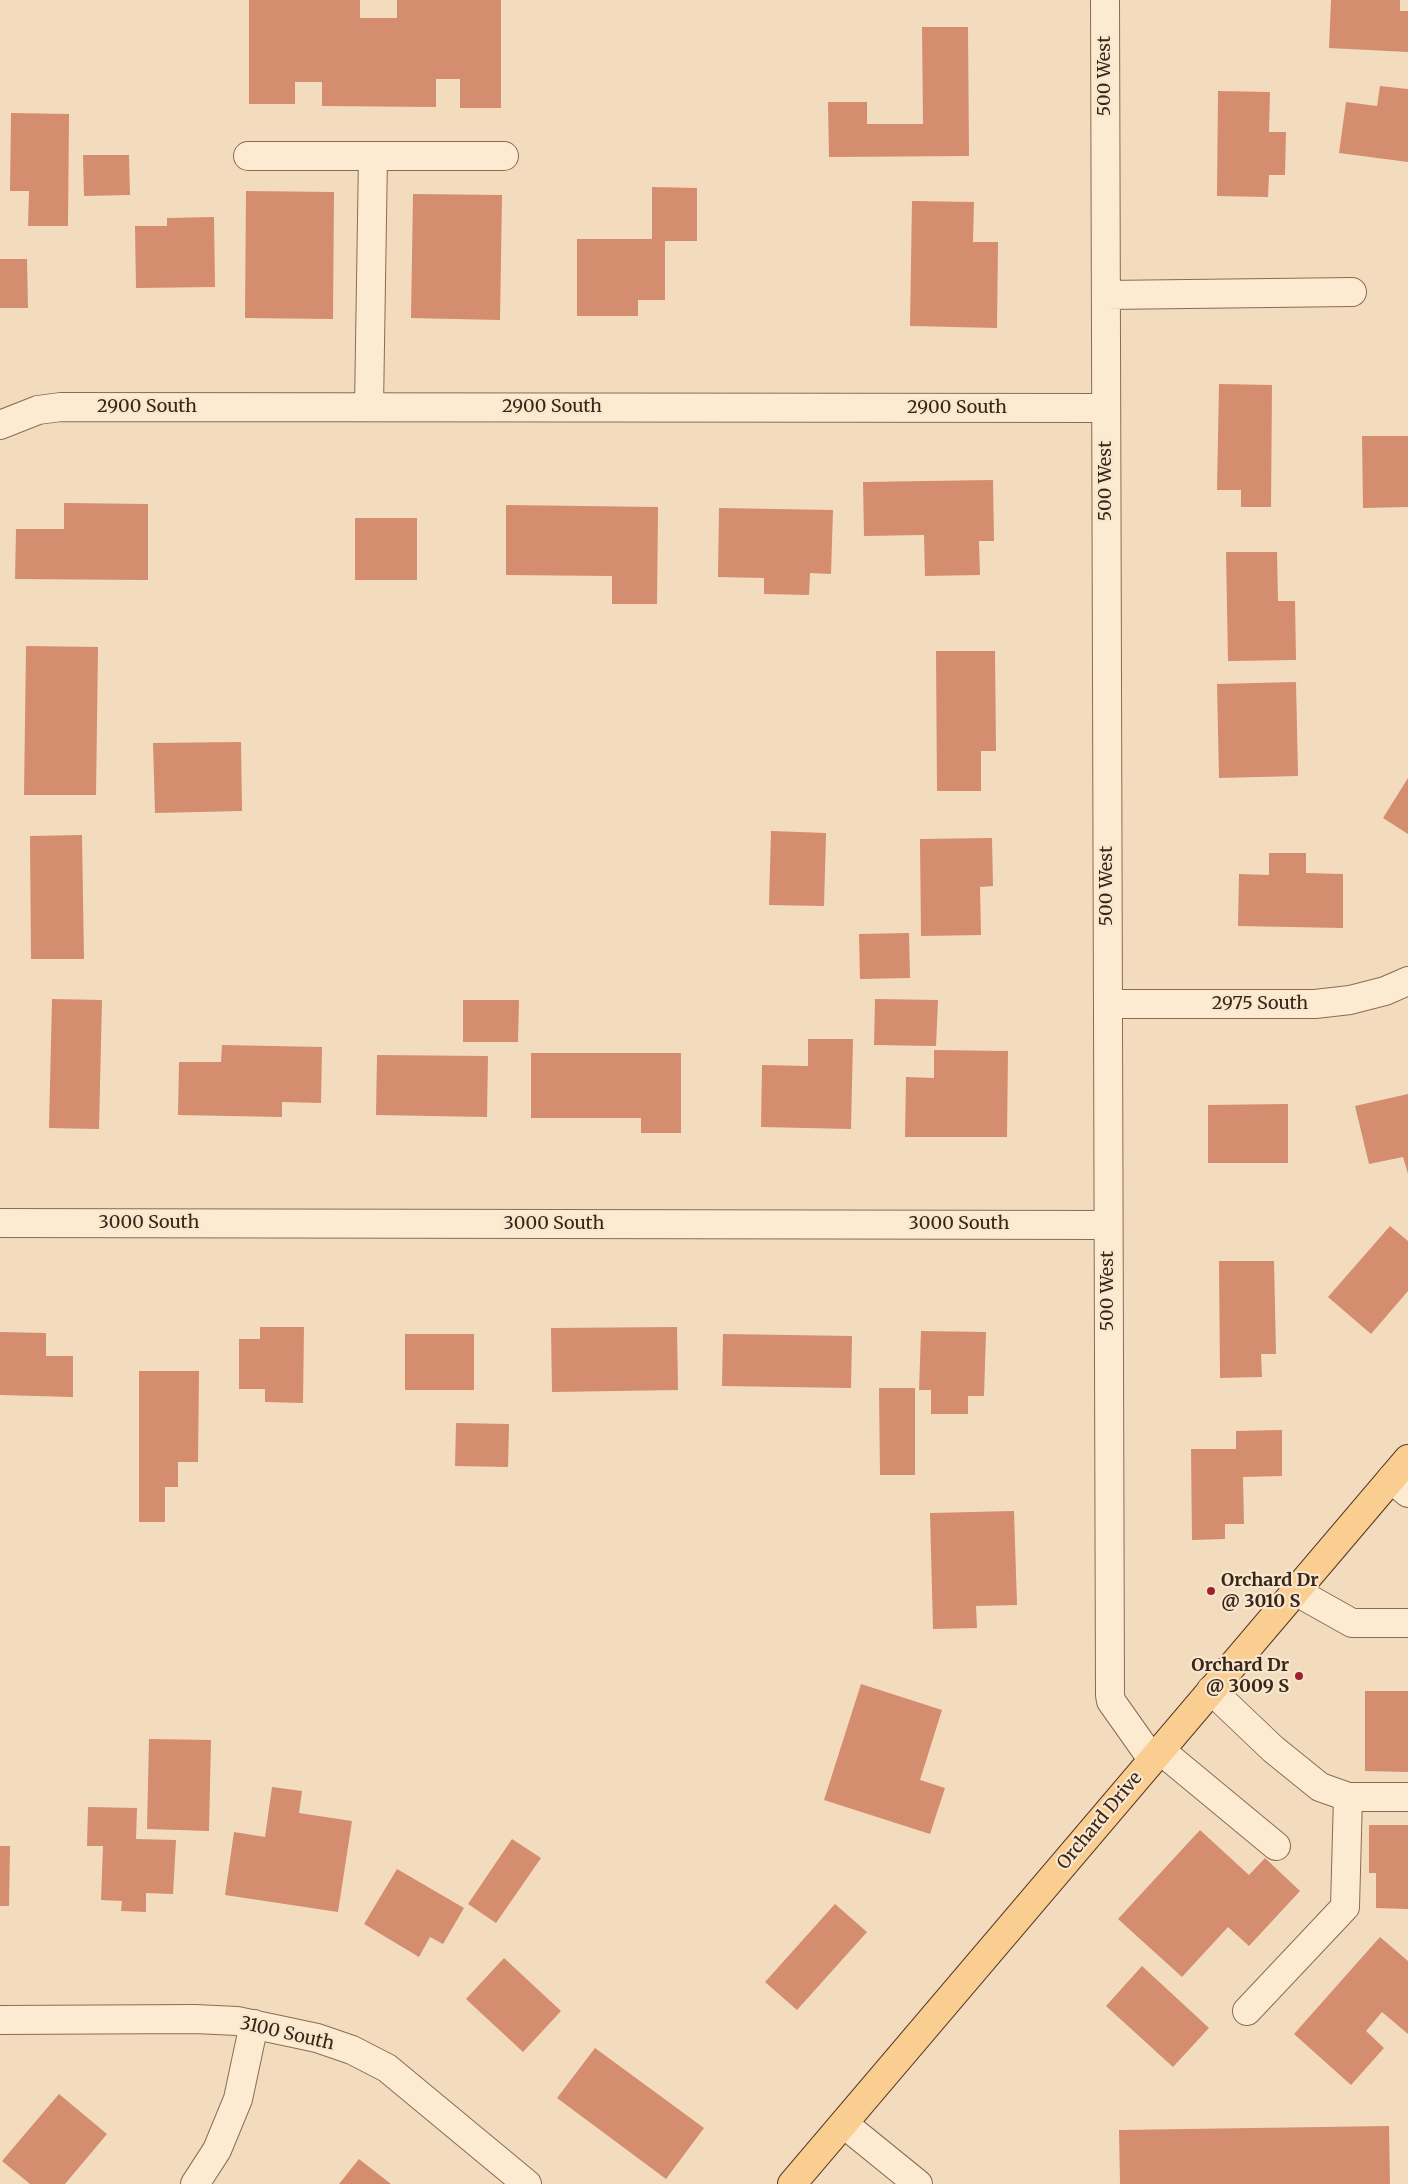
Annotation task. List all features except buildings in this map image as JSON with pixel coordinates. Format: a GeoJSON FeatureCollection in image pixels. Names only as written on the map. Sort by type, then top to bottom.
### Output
{"type":"FeatureCollection","features":[{"type":"Feature","properties":{"kind":"main road","name":"Orchard Drive"},"geometry":{"type":"LineString","coordinates":[[792,2184],[1294,1591],[1402,1477]]}},
{"type":"Feature","properties":{"kind":"street","name":"500 West"},"geometry":{"type":"LineString","coordinates":[[1105,0],[1110,1695],[1111,1701],[1156,1755],[1276,1846]]}},
{"type":"Feature","properties":{"kind":"street"},"geometry":{"type":"LineString","coordinates":[[248,156],[504,156]]}},
{"type":"Feature","properties":{"kind":"street"},"geometry":{"type":"LineString","coordinates":[[369,407],[374,156]]}},
{"type":"Feature","properties":{"kind":"street"},"geometry":{"type":"LineString","coordinates":[[1106,296],[1352,292]]}},
{"type":"Feature","properties":{"kind":"street","name":"2900 South"},"geometry":{"type":"LineString","coordinates":[[0,425],[38,410],[61,407],[1106,408]]}},
{"type":"Feature","properties":{"kind":"street","name":"2975 South"},"geometry":{"type":"LineString","coordinates":[[1108,1004],[1315,1004],[1350,1000],[1385,991],[1408,981]]}},
{"type":"Feature","properties":{"kind":"street","name":"3000 South"},"geometry":{"type":"LineString","coordinates":[[0,1223],[1108,1224]]}},
{"type":"Feature","properties":{"kind":"street"},"geometry":{"type":"LineString","coordinates":[[1294,1591],[1352,1623],[1408,1624]]}},
{"type":"Feature","properties":{"kind":"street"},"geometry":{"type":"LineString","coordinates":[[1211,1690],[1273,1749],[1320,1788],[1348,1797],[1408,1797]]}},
{"type":"Feature","properties":{"kind":"street"},"geometry":{"type":"LineString","coordinates":[[1248,2011],[1345,1907],[1348,1797]]}},
{"type":"Feature","properties":{"kind":"street","name":"3100 South"},"geometry":{"type":"LineString","coordinates":[[0,2020],[195,2019],[254,2024],[317,2038],[352,2050],[387,2068],[527,2184]]}},
{"type":"Feature","properties":{"kind":"street"},"geometry":{"type":"LineString","coordinates":[[194,2184],[217,2150],[238,2099],[254,2024]]}},
{"type":"Feature","properties":{"kind":"street"},"geometry":{"type":"LineString","coordinates":[[844,2124],[918,2184]]}},
{"type":"Feature","properties":{"kind":"place","name":"Orchard Dr @ 3010 S"},"geometry":{"type":"Point","coordinates":[1211,1591]}},
{"type":"Feature","properties":{"kind":"place","name":"Orchard Dr @ 3009 S"},"geometry":{"type":"Point","coordinates":[1299,1676]}}]}
